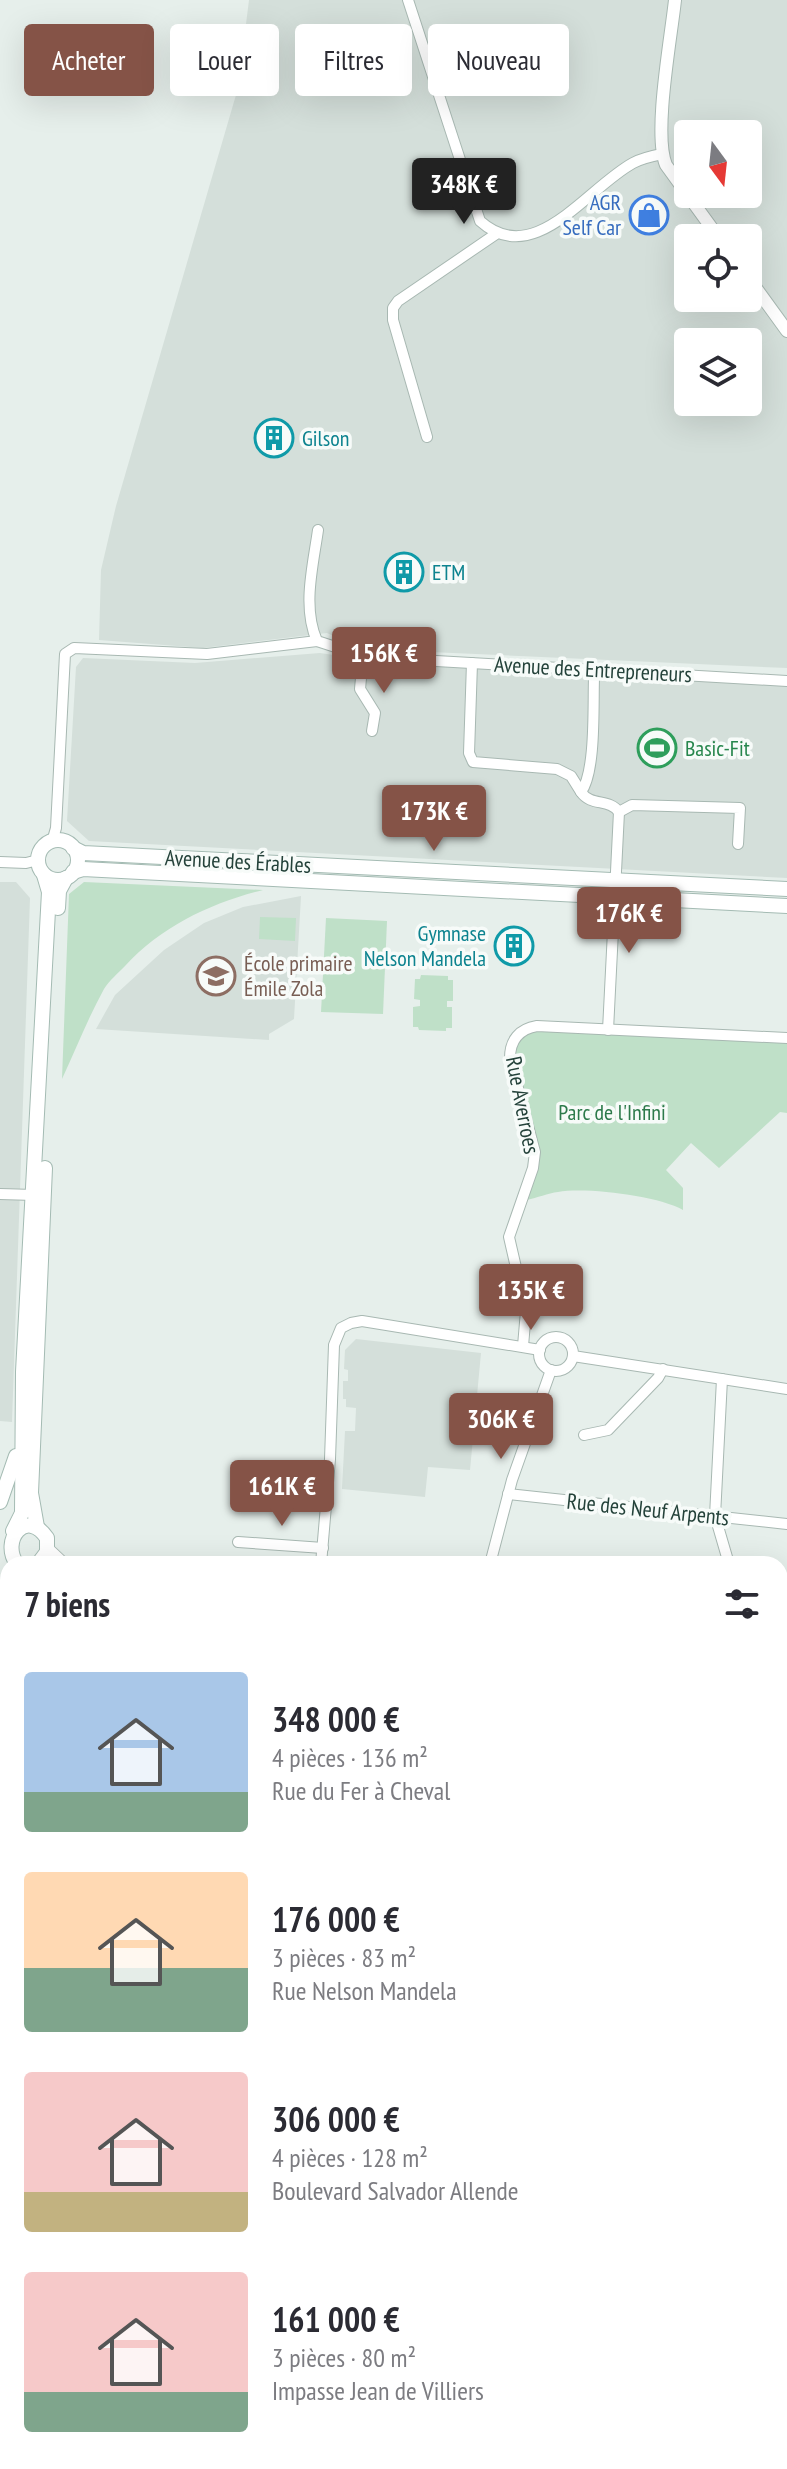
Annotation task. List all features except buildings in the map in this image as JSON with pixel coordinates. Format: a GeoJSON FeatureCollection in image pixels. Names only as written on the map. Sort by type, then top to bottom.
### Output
{"type":"FeatureCollection","features":[{"type":"Feature","properties":{"kind":"main road"},"geometry":{"type":"LineString","coordinates":[[0,1502],[16,1457],[34,1195],[49,892],[38,860],[42,849],[52,842],[63,842],[73,848],[77,860],[59,891],[31,1493],[37,1527],[47,1538],[45,1556]]}},
{"type":"Feature","properties":{"kind":"main road","name":"Avenue des Érables"},"geometry":{"type":"LineString","coordinates":[[73,848],[83,853],[787,889]]}},
{"type":"Feature","properties":{"kind":"main road","name":"Avenue des Érables"},"geometry":{"type":"LineString","coordinates":[[70,875],[83,869],[787,906]]}},
{"type":"Feature","properties":{"kind":"main road"},"geometry":{"type":"LineString","coordinates":[[44,875],[55,880],[70,875]]}},
{"type":"Feature","properties":{"kind":"main road"},"geometry":{"type":"LineString","coordinates":[[6,1539],[22,1513],[23,1372]]}},
{"type":"Feature","properties":{"kind":"main road"},"geometry":{"type":"LineString","coordinates":[[6,1539],[24,1525],[37,1527]]}},
{"type":"Feature","properties":{"kind":"street"},"geometry":{"type":"LineString","coordinates":[[408,0],[480,221],[496,234],[516,237],[540,233],[630,164],[662,154]]}},
{"type":"Feature","properties":{"kind":"street"},"geometry":{"type":"LineString","coordinates":[[675,0],[661,131],[662,154],[666,165],[709,224]]}},
{"type":"Feature","properties":{"kind":"street"},"geometry":{"type":"LineString","coordinates":[[427,437],[393,320],[393,308],[398,301],[496,234]]}},
{"type":"Feature","properties":{"kind":"street"},"geometry":{"type":"LineString","coordinates":[[762,296],[787,331]]}},
{"type":"Feature","properties":{"kind":"street"},"geometry":{"type":"LineString","coordinates":[[317,641],[311,629],[309,608],[318,530]]}},
{"type":"Feature","properties":{"kind":"street","name":"Avenue des Entrepreneurs"},"geometry":{"type":"LineString","coordinates":[[52,842],[56,828],[62,671],[65,654],[74,648],[207,654],[317,641],[363,656],[783,678]]}},
{"type":"Feature","properties":{"kind":"street"},"geometry":{"type":"LineString","coordinates":[[363,656],[360,689],[375,713],[372,731]]}},
{"type":"Feature","properties":{"kind":"street"},"geometry":{"type":"LineString","coordinates":[[472,663],[469,753],[473,762],[564,771],[591,801],[610,804],[619,812]]}},
{"type":"Feature","properties":{"kind":"street"},"geometry":{"type":"LineString","coordinates":[[581,792],[587,784],[590,761],[592,668]]}},
{"type":"Feature","properties":{"kind":"street"},"geometry":{"type":"LineString","coordinates":[[619,812],[632,805],[740,808],[738,844]]}},
{"type":"Feature","properties":{"kind":"street"},"geometry":{"type":"LineString","coordinates":[[608,1030],[619,812]]}},
{"type":"Feature","properties":{"kind":"street"},"geometry":{"type":"LineString","coordinates":[[0,862],[38,860]]}},
{"type":"Feature","properties":{"kind":"street","name":"Rue Averroes"},"geometry":{"type":"LineString","coordinates":[[523,1346],[526,1311],[509,1237],[533,1168],[535,1152],[510,1058],[516,1036],[526,1028],[537,1026],[787,1038]]}},
{"type":"Feature","properties":{"kind":"street"},"geometry":{"type":"LineString","coordinates":[[0,1194],[34,1195]]}},
{"type":"Feature","properties":{"kind":"street"},"geometry":{"type":"LineString","coordinates":[[322,1556],[330,1459],[334,1345],[341,1328],[362,1321],[540,1350]]}},
{"type":"Feature","properties":{"kind":"street"},"geometry":{"type":"LineString","coordinates":[[556,1337],[571,1345],[573,1356],[565,1368],[551,1370],[540,1360],[540,1350],[546,1340],[556,1337]]}},
{"type":"Feature","properties":{"kind":"street"},"geometry":{"type":"LineString","coordinates":[[573,1356],[787,1389]]}},
{"type":"Feature","properties":{"kind":"street"},"geometry":{"type":"LineString","coordinates":[[584,1435],[608,1430],[663,1369]]}},
{"type":"Feature","properties":{"kind":"street"},"geometry":{"type":"LineString","coordinates":[[492,1556],[508,1494],[551,1370]]}},
{"type":"Feature","properties":{"kind":"street"},"geometry":{"type":"LineString","coordinates":[[722,1379],[715,1516],[727,1556]]}},
{"type":"Feature","properties":{"kind":"street","name":"Rue des Neuf Arpents"},"geometry":{"type":"LineString","coordinates":[[508,1494],[786,1523]]}},
{"type":"Feature","properties":{"kind":"street"},"geometry":{"type":"LineString","coordinates":[[238,1542],[323,1548]]}},
{"type":"Feature","properties":{"kind":"street"},"geometry":{"type":"LineString","coordinates":[[48,1548],[56,1556]]}},
{"type":"Feature","properties":{"kind":"shaded area"},"geometry":{"type":"Polygon","coordinates":[[[249,0],[787,0],[787,668],[362,649],[327,633],[203,648],[99,640],[101,570],[116,506],[236,96],[279,96],[279,24],[246,24],[249,0]]]}},
{"type":"Feature","properties":{"kind":"shaded area"},"geometry":{"type":"Polygon","coordinates":[[[320,653],[388,663],[787,683],[787,878],[89,841],[67,821],[76,667],[83,658],[195,663],[320,653]]]}},
{"type":"Feature","properties":{"kind":"shaded area"},"geometry":{"type":"Polygon","coordinates":[[[0,882],[16,882],[30,898],[12,1422],[0,1421],[0,882]]]}},
{"type":"Feature","properties":{"kind":"shaded area","name":"École primaire Émile Zola"},"geometry":{"type":"Polygon","coordinates":[[[301,896],[294,1019],[269,1034],[269,1040],[96,1029],[115,995],[164,950],[204,923],[243,907],[301,896]]]}},
{"type":"Feature","properties":{"kind":"shaded area"},"geometry":{"type":"Polygon","coordinates":[[[356,1339],[481,1353],[470,1470],[428,1467],[425,1497],[342,1489],[345,1431],[355,1431],[356,1408],[346,1407],[346,1399],[343,1399],[343,1381],[348,1381],[348,1370],[344,1369],[345,1350],[356,1339]]]}},
{"type":"Feature","properties":{"kind":"green space"},"geometry":{"type":"Polygon","coordinates":[[[84,882],[263,890],[188,918],[139,952],[104,989],[62,1079],[69,894],[84,882]]]}},
{"type":"Feature","properties":{"kind":"green space"},"geometry":{"type":"Polygon","coordinates":[[[260,917],[296,918],[295,941],[259,939],[260,917]]]}},
{"type":"Feature","properties":{"kind":"green space"},"geometry":{"type":"Polygon","coordinates":[[[326,918],[387,921],[383,1014],[321,1012],[326,918]]]}},
{"type":"Feature","properties":{"kind":"green space"},"geometry":{"type":"Polygon","coordinates":[[[421,975],[448,976],[448,980],[453,980],[453,1001],[447,1001],[447,1007],[452,1007],[452,1028],[446,1028],[446,1031],[413,1027],[413,1007],[420,1006],[420,1000],[414,999],[415,979],[420,979],[421,975]]]}},
{"type":"Feature","properties":{"kind":"green space","name":"Parc de l'Infini"},"geometry":{"type":"Polygon","coordinates":[[[534,1029],[787,1042],[787,1113],[780,1112],[719,1168],[691,1143],[666,1170],[683,1188],[683,1210],[640,1197],[604,1192],[558,1192],[527,1200],[539,1159],[537,1139],[514,1065],[516,1041],[534,1029]]]}},
{"type":"Feature","properties":{"kind":"place","name":"AGR Self Car"},"geometry":{"type":"Point","coordinates":[649,215]}},
{"type":"Feature","properties":{"kind":"place","name":"Gilson"},"geometry":{"type":"Point","coordinates":[274,438]}},
{"type":"Feature","properties":{"kind":"place","name":"ETM"},"geometry":{"type":"Point","coordinates":[404,572]}},
{"type":"Feature","properties":{"kind":"place","name":"Basic-Fit"},"geometry":{"type":"Point","coordinates":[657,748]}},
{"type":"Feature","properties":{"kind":"place","name":"Gymnase Nelson Mandela"},"geometry":{"type":"Point","coordinates":[514,946]}},
{"type":"Feature","properties":{"kind":"place","name":"École primaire Émile Zola"},"geometry":{"type":"Point","coordinates":[216,976]}}]}
